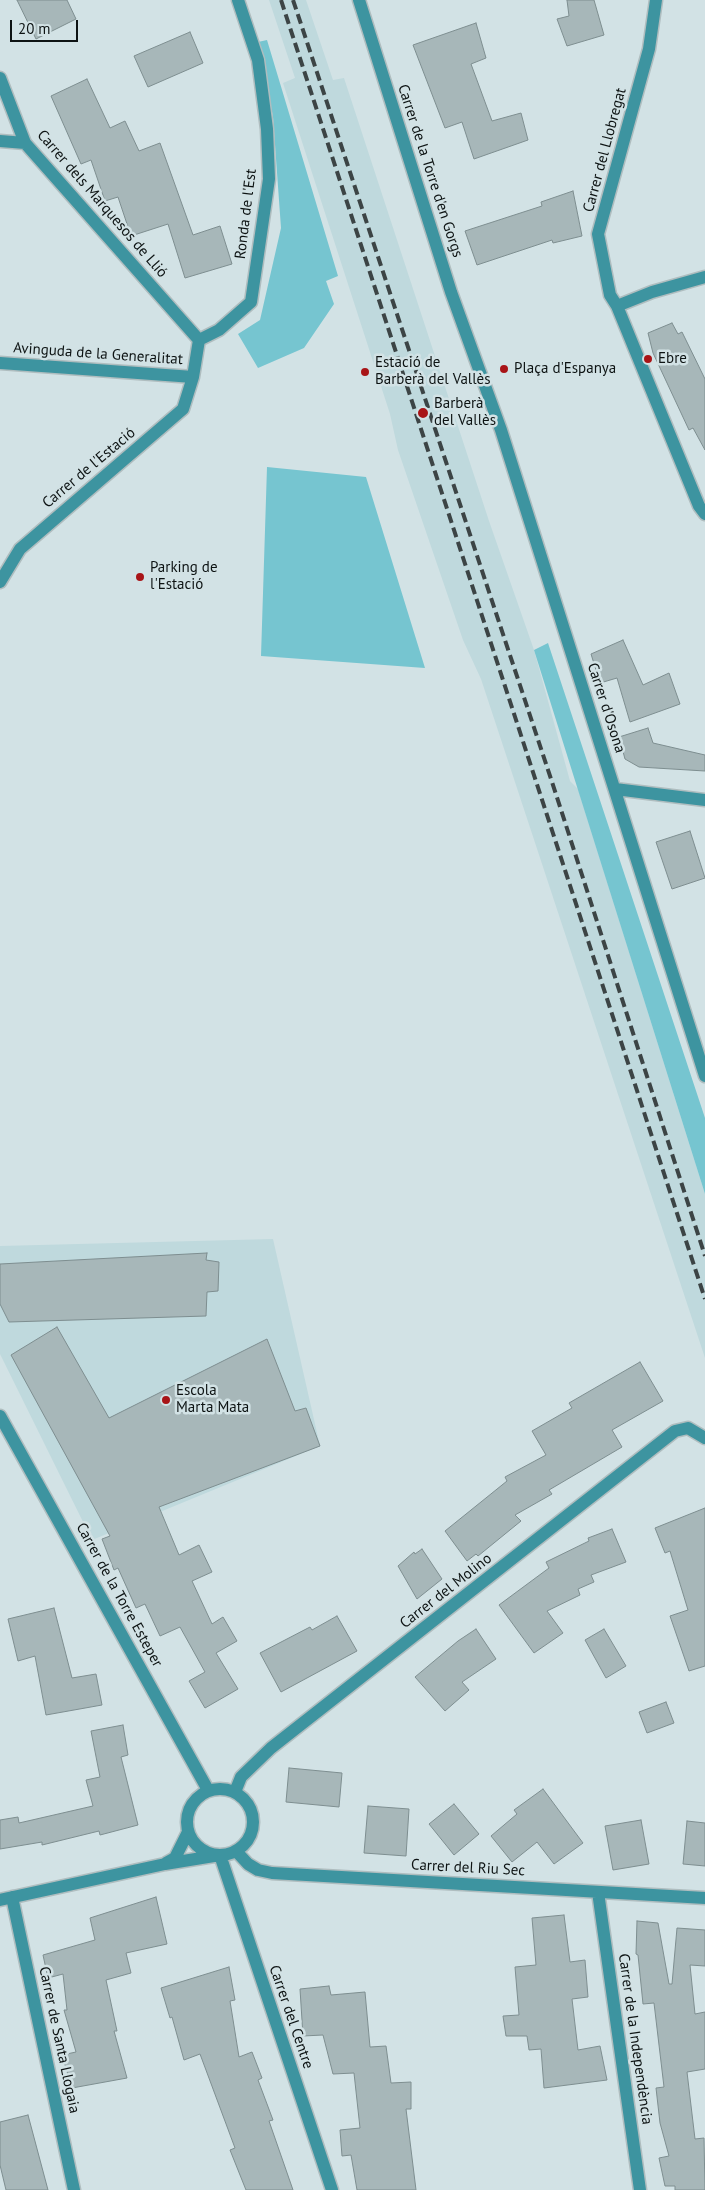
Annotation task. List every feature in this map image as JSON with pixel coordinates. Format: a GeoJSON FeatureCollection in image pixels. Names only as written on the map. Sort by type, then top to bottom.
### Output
{"type":"FeatureCollection","features":[{"type":"Feature","properties":{"kind":"street","name":"Ronda de l'Est"},"geometry":{"type":"LineString","coordinates":[[199,340],[219,330],[245,310],[251,302],[269,179],[267,129],[258,60],[238,0]]}},
{"type":"Feature","properties":{"kind":"street","name":"Carrer de la Torre d'en Gorgs"},"geometry":{"type":"LineString","coordinates":[[358,0],[451,292],[473,351]]}},
{"type":"Feature","properties":{"kind":"street","name":"Carrer del Llobregat"},"geometry":{"type":"LineString","coordinates":[[656,0],[649,48],[598,234],[610,295],[617,306],[699,506],[705,514]]}},
{"type":"Feature","properties":{"kind":"street","name":"Carrer dels Marquesos de Llió"},"geometry":{"type":"LineString","coordinates":[[0,78],[25,143],[199,340]]}},
{"type":"Feature","properties":{"kind":"street"},"geometry":{"type":"LineString","coordinates":[[0,141],[25,143]]}},
{"type":"Feature","properties":{"kind":"street"},"geometry":{"type":"LineString","coordinates":[[617,306],[652,292],[705,277]]}},
{"type":"Feature","properties":{"kind":"street"},"geometry":{"type":"LineString","coordinates":[[193,377],[199,340]]}},
{"type":"Feature","properties":{"kind":"street","name":"Carrer d'Osona"},"geometry":{"type":"LineString","coordinates":[[473,351],[501,430],[705,1076]]}},
{"type":"Feature","properties":{"kind":"street","name":"Avinguda de la Generalitat"},"geometry":{"type":"LineString","coordinates":[[0,362],[193,377]]}},
{"type":"Feature","properties":{"kind":"street","name":"Carrer de l'Estació"},"geometry":{"type":"LineString","coordinates":[[1,579],[20,549],[183,409],[193,377]]}},
{"type":"Feature","properties":{"kind":"street"},"geometry":{"type":"LineString","coordinates":[[615,789],[705,800]]}},
{"type":"Feature","properties":{"kind":"street","name":"Carrer de la Torre Esteper"},"geometry":{"type":"LineString","coordinates":[[0,1416],[208,1790]]}},
{"type":"Feature","properties":{"kind":"street","name":"Carrer del Molino"},"geometry":{"type":"LineString","coordinates":[[235,1792],[241,1777],[271,1748],[675,1431],[688,1428],[705,1438]]}},
{"type":"Feature","properties":{"kind":"street"},"geometry":{"type":"LineString","coordinates":[[6,1899],[165,1864],[220,1855],[236,1851],[241,1848],[251,1835],[254,1824],[253,1812],[244,1799],[235,1792],[220,1788],[208,1790],[196,1798],[190,1808],[187,1820],[188,1832],[194,1842],[203,1850],[220,1855]]}},
{"type":"Feature","properties":{"kind":"street"},"geometry":{"type":"LineString","coordinates":[[165,1864],[175,1858],[188,1832]]}},
{"type":"Feature","properties":{"kind":"street","name":"Carrer del Riu Sec"},"geometry":{"type":"LineString","coordinates":[[236,1851],[248,1864],[258,1870],[272,1873],[705,1898]]}},
{"type":"Feature","properties":{"kind":"street","name":"Carrer del Centre"},"geometry":{"type":"LineString","coordinates":[[220,1855],[332,2190]]}},
{"type":"Feature","properties":{"kind":"street","name":"Carrer de la Independència"},"geometry":{"type":"LineString","coordinates":[[598,1892],[640,2190]]}},
{"type":"Feature","properties":{"kind":"street","name":"Carrer de Santa Llogaia"},"geometry":{"type":"LineString","coordinates":[[6,1899],[74,2190]]}},
{"type":"Feature","properties":{"kind":"shaded area"},"geometry":{"type":"Polygon","coordinates":[[[269,0],[306,0],[333,80],[344,78],[489,521],[534,650],[570,781],[578,789],[705,1194],[705,1358],[481,679],[463,640],[398,450],[390,414],[283,83],[295,78],[269,0]]]}},
{"type":"Feature","properties":{"kind":"shaded area"},"geometry":{"type":"Polygon","coordinates":[[[267,40],[338,276],[326,281],[334,304],[304,348],[258,368],[238,334],[260,320],[281,228],[273,117],[258,42],[267,40]]]}},
{"type":"Feature","properties":{"kind":"shaded area"},"geometry":{"type":"Polygon","coordinates":[[[267,467],[366,477],[425,668],[261,656],[267,467]]]}},
{"type":"Feature","properties":{"kind":"shaded area"},"geometry":{"type":"Polygon","coordinates":[[[548,643],[705,1118],[705,1194],[534,650],[548,643]]]}},
{"type":"Feature","properties":{"kind":"shaded area","name":"Escola Marta Mata"},"geometry":{"type":"Polygon","coordinates":[[[273,1239],[320,1446],[92,1540],[0,1354],[0,1246],[273,1239]]]}},
{"type":"Feature","properties":{"kind":"building"},"geometry":{"type":"Polygon","coordinates":[[[17,0],[67,0],[76,19],[36,39],[17,0]]]}},
{"type":"Feature","properties":{"kind":"building"},"geometry":{"type":"Polygon","coordinates":[[[567,0],[594,0],[604,35],[567,46],[557,19],[569,16],[567,0]]]}},
{"type":"Feature","properties":{"kind":"building"},"geometry":{"type":"Polygon","coordinates":[[[476,23],[486,58],[471,64],[492,121],[521,113],[528,140],[474,159],[462,122],[445,128],[413,45],[476,23]]]}},
{"type":"Feature","properties":{"kind":"building"},"geometry":{"type":"Polygon","coordinates":[[[190,32],[203,63],[148,87],[134,56],[190,32]]]}},
{"type":"Feature","properties":{"kind":"building"},"geometry":{"type":"Polygon","coordinates":[[[87,79],[110,128],[125,121],[139,151],[160,143],[193,235],[220,226],[232,264],[185,278],[168,224],[131,236],[118,197],[105,201],[91,160],[81,164],[51,96],[87,79]]]}},
{"type":"Feature","properties":{"kind":"building"},"geometry":{"type":"Polygon","coordinates":[[[573,191],[582,236],[553,243],[552,240],[477,265],[465,231],[542,206],[541,202],[573,191]]]}},
{"type":"Feature","properties":{"kind":"building"},"geometry":{"type":"Polygon","coordinates":[[[672,323],[678,334],[682,332],[705,379],[705,450],[693,428],[689,430],[653,353],[648,333],[672,323]]]}},
{"type":"Feature","properties":{"kind":"building"},"geometry":{"type":"Polygon","coordinates":[[[623,640],[643,685],[669,673],[680,704],[630,722],[617,678],[600,683],[591,654],[623,640]]]}},
{"type":"Feature","properties":{"kind":"building"},"geometry":{"type":"Polygon","coordinates":[[[648,728],[653,743],[705,755],[705,771],[639,767],[625,759],[619,737],[648,728]]]}},
{"type":"Feature","properties":{"kind":"building"},"geometry":{"type":"Polygon","coordinates":[[[690,831],[705,878],[672,889],[656,842],[690,831]]]}},
{"type":"Feature","properties":{"kind":"building"},"geometry":{"type":"Polygon","coordinates":[[[207,1253],[206,1260],[219,1262],[218,1291],[207,1292],[206,1316],[9,1322],[0,1304],[0,1264],[207,1253]]]}},
{"type":"Feature","properties":{"kind":"building"},"geometry":{"type":"Polygon","coordinates":[[[57,1327],[109,1418],[267,1339],[295,1411],[306,1408],[320,1446],[159,1507],[179,1555],[199,1545],[212,1572],[192,1581],[212,1624],[223,1617],[237,1641],[216,1653],[238,1689],[205,1708],[189,1681],[205,1672],[180,1627],[160,1636],[145,1604],[136,1608],[118,1568],[114,1570],[102,1539],[110,1536],[11,1355],[57,1327]]]}},
{"type":"Feature","properties":{"kind":"building"},"geometry":{"type":"Polygon","coordinates":[[[640,1362],[663,1401],[612,1430],[622,1447],[549,1490],[552,1494],[515,1515],[521,1521],[478,1556],[476,1554],[467,1561],[445,1531],[507,1481],[505,1477],[546,1455],[532,1431],[572,1408],[569,1403],[640,1362]]]}},
{"type":"Feature","properties":{"kind":"building"},"geometry":{"type":"Polygon","coordinates":[[[705,1508],[705,1666],[689,1671],[670,1616],[688,1610],[670,1551],[665,1553],[655,1528],[705,1508]]]}},
{"type":"Feature","properties":{"kind":"building"},"geometry":{"type":"Polygon","coordinates":[[[612,1529],[626,1562],[591,1575],[594,1582],[578,1589],[580,1595],[547,1611],[563,1633],[534,1653],[499,1605],[549,1568],[546,1562],[589,1541],[588,1538],[612,1529]]]}},
{"type":"Feature","properties":{"kind":"building"},"geometry":{"type":"Polygon","coordinates":[[[422,1549],[442,1579],[417,1599],[398,1566],[414,1552],[415,1554],[422,1549]]]}},
{"type":"Feature","properties":{"kind":"building"},"geometry":{"type":"Polygon","coordinates":[[[54,1608],[72,1678],[96,1674],[102,1705],[46,1715],[35,1656],[18,1661],[8,1619],[54,1608]]]}},
{"type":"Feature","properties":{"kind":"building"},"geometry":{"type":"Polygon","coordinates":[[[337,1616],[357,1651],[281,1692],[260,1653],[310,1627],[312,1630],[337,1616]]]}},
{"type":"Feature","properties":{"kind":"building"},"geometry":{"type":"Polygon","coordinates":[[[476,1629],[496,1659],[462,1682],[469,1690],[445,1711],[415,1677],[458,1641],[476,1629]]]}},
{"type":"Feature","properties":{"kind":"building"},"geometry":{"type":"Polygon","coordinates":[[[604,1629],[626,1666],[606,1678],[585,1640],[604,1629]]]}},
{"type":"Feature","properties":{"kind":"building"},"geometry":{"type":"Polygon","coordinates":[[[666,1702],[674,1723],[647,1733],[639,1712],[666,1702]]]}},
{"type":"Feature","properties":{"kind":"building"},"geometry":{"type":"Polygon","coordinates":[[[123,1725],[128,1755],[121,1757],[138,1825],[100,1835],[99,1831],[42,1845],[42,1842],[0,1849],[0,1820],[18,1817],[19,1823],[93,1806],[86,1780],[100,1777],[91,1731],[123,1725]]]}},
{"type":"Feature","properties":{"kind":"building"},"geometry":{"type":"Polygon","coordinates":[[[289,1768],[342,1773],[339,1807],[286,1802],[289,1768]]]}},
{"type":"Feature","properties":{"kind":"building"},"geometry":{"type":"Polygon","coordinates":[[[543,1789],[583,1843],[554,1864],[537,1842],[512,1862],[491,1836],[517,1814],[514,1810],[543,1789]]]}},
{"type":"Feature","properties":{"kind":"building"},"geometry":{"type":"Polygon","coordinates":[[[454,1804],[479,1834],[454,1855],[429,1824],[454,1804]]]}},
{"type":"Feature","properties":{"kind":"building"},"geometry":{"type":"Polygon","coordinates":[[[368,1806],[409,1809],[406,1856],[364,1853],[368,1806]]]}},
{"type":"Feature","properties":{"kind":"building"},"geometry":{"type":"Polygon","coordinates":[[[641,1820],[649,1864],[613,1870],[605,1826],[641,1820]]]}},
{"type":"Feature","properties":{"kind":"building"},"geometry":{"type":"Polygon","coordinates":[[[687,1821],[705,1823],[705,1866],[683,1864],[687,1821]]]}},
{"type":"Feature","properties":{"kind":"building"},"geometry":{"type":"Polygon","coordinates":[[[156,1897],[167,1944],[126,1953],[131,1973],[106,1980],[117,2031],[114,2031],[127,2078],[72,2088],[62,2055],[76,2052],[64,2010],[67,2010],[63,1974],[48,1978],[43,1955],[95,1940],[90,1918],[156,1897]]]}},
{"type":"Feature","properties":{"kind":"building"},"geometry":{"type":"Polygon","coordinates":[[[564,1915],[570,1962],[585,1960],[588,1997],[572,1999],[578,2050],[600,2046],[607,2080],[544,2088],[541,2049],[529,2050],[527,2036],[506,2036],[503,2016],[519,2015],[515,1967],[536,1965],[532,1918],[564,1915]]]}},
{"type":"Feature","properties":{"kind":"building"},"geometry":{"type":"Polygon","coordinates":[[[637,1921],[658,1923],[669,1984],[672,1984],[677,1928],[705,1930],[705,1966],[690,1965],[695,2014],[705,2012],[705,2069],[687,2072],[695,2139],[704,2138],[705,2190],[675,2190],[675,2186],[665,2186],[659,2158],[669,2156],[660,2123],[656,2088],[664,2087],[654,2003],[643,2004],[638,1955],[636,1954],[637,1921]]]}},
{"type":"Feature","properties":{"kind":"building"},"geometry":{"type":"Polygon","coordinates":[[[229,1967],[235,2000],[230,2001],[239,2057],[252,2052],[262,2078],[258,2080],[273,2120],[269,2121],[293,2190],[246,2190],[230,2150],[235,2148],[200,2054],[184,2060],[172,2017],[170,2018],[161,1988],[229,1967]]]}},
{"type":"Feature","properties":{"kind":"building"},"geometry":{"type":"Polygon","coordinates":[[[329,1986],[331,1995],[365,1992],[370,2047],[386,2046],[391,2083],[411,2082],[411,2109],[406,2109],[416,2190],[357,2190],[351,2155],[342,2156],[340,2130],[360,2128],[354,2073],[333,2074],[323,2035],[303,2036],[300,1989],[329,1986]]]}},
{"type":"Feature","properties":{"kind":"building"},"geometry":{"type":"Polygon","coordinates":[[[28,2115],[48,2190],[6,2190],[0,2165],[0,2122],[28,2115]]]}},
{"type":"Feature","properties":{"kind":"railway"},"geometry":{"type":"LineString","coordinates":[[281,0],[705,1299]]}},
{"type":"Feature","properties":{"kind":"railway"},"geometry":{"type":"LineString","coordinates":[[293,0],[552,782],[705,1256]]}},
{"type":"Feature","properties":{"kind":"place","name":"Ebre"},"geometry":{"type":"Point","coordinates":[648,359]}},
{"type":"Feature","properties":{"kind":"place","name":"Plaça d'Espanya"},"geometry":{"type":"Point","coordinates":[504,369]}},
{"type":"Feature","properties":{"kind":"place","name":"Estació de Barberà del Vallès"},"geometry":{"type":"Point","coordinates":[365,372]}},
{"type":"Feature","properties":{"kind":"place","name":"Barberà del Vallès"},"geometry":{"type":"Point","coordinates":[423,413]}},
{"type":"Feature","properties":{"kind":"place","name":"Parking de l'Estació"},"geometry":{"type":"Point","coordinates":[140,577]}},
{"type":"Feature","properties":{"kind":"place","name":"Escola Marta Mata"},"geometry":{"type":"Point","coordinates":[166,1400]}}]}
